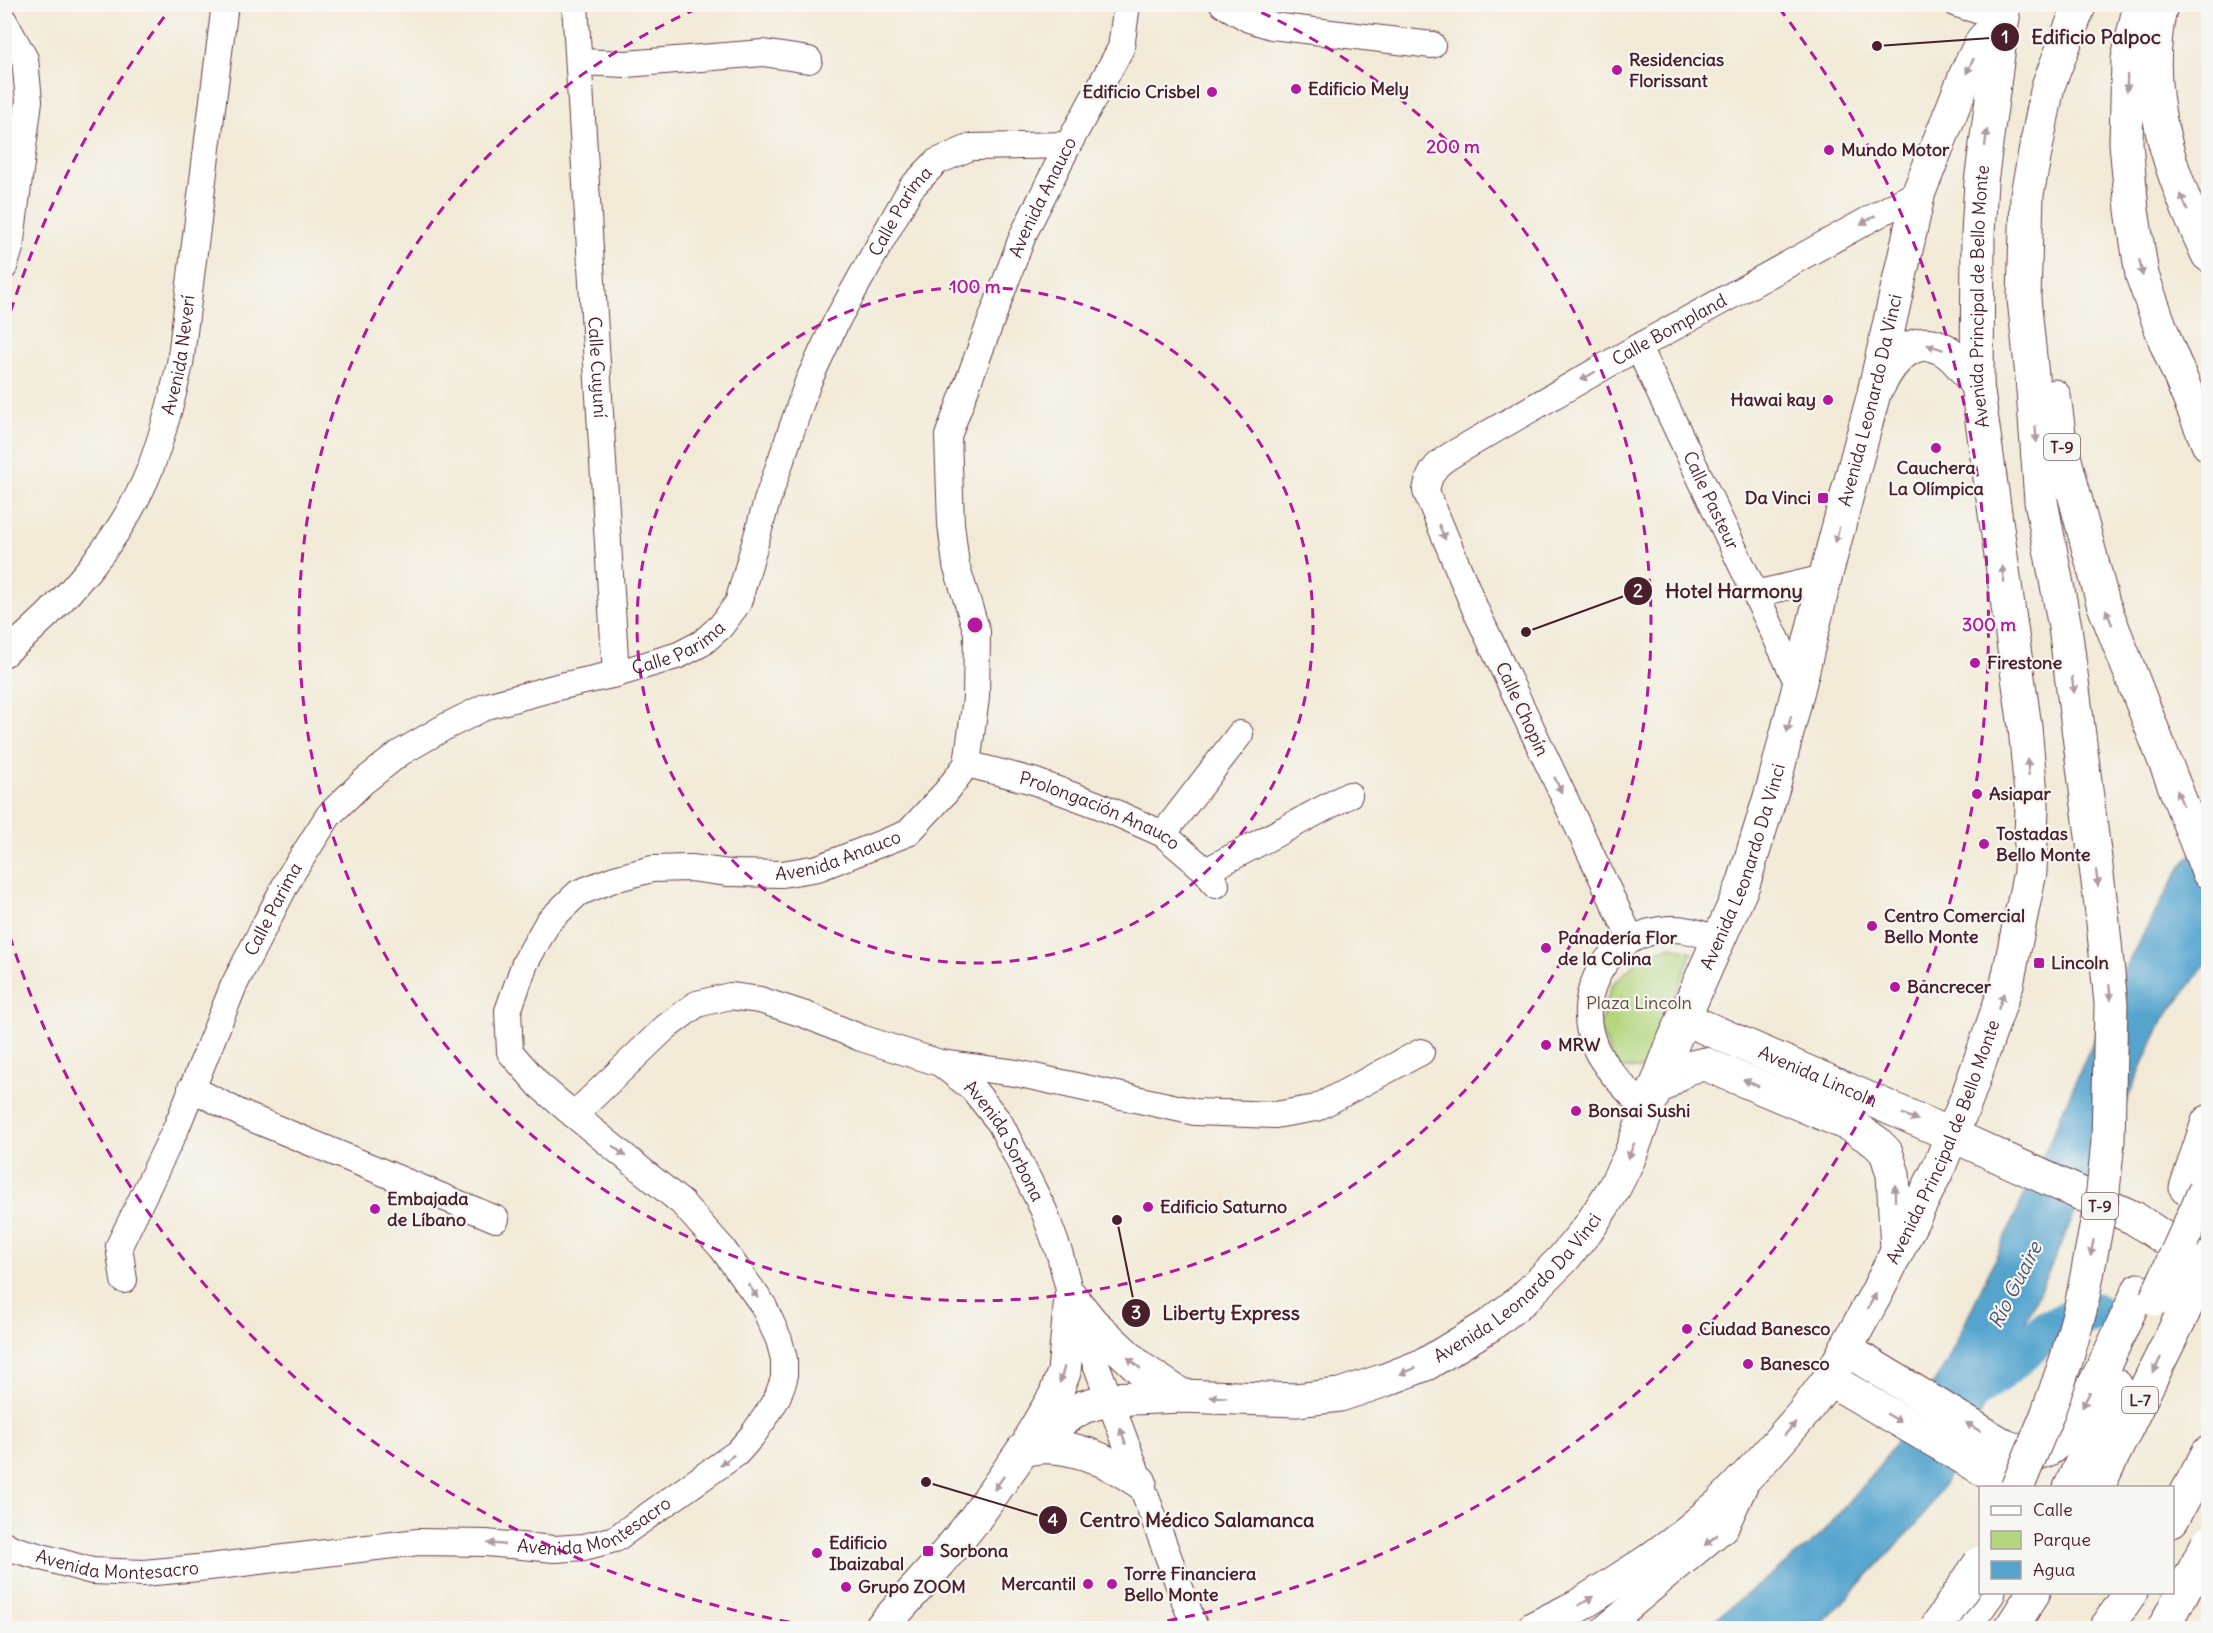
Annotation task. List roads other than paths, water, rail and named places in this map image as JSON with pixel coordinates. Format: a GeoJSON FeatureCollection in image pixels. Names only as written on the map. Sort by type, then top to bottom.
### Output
{"type":"FeatureCollection","features":[{"type":"Feature","properties":{"kind":"main road","name":"T-9"},"geometry":{"type":"LineString","coordinates":[[2010,1486],[2055,1393],[2081,1308],[2103,1191],[2108,1141],[2111,1004],[2065,627],[2041,501],[2024,299],[2027,194],[2048,86],[2080,4]]}},
{"type":"Feature","properties":{"kind":"main road","name":"T-9"},"geometry":{"type":"LineString","coordinates":[[2091,4],[2053,123],[2043,252],[2041,287],[2060,441],[2103,603],[2208,872]]}},
{"type":"Feature","properties":{"kind":"main road"},"geometry":{"type":"LineString","coordinates":[[2140,4],[2128,59],[2126,143],[2133,221],[2142,275],[2166,344],[2208,444]]}},
{"type":"Feature","properties":{"kind":"main road"},"geometry":{"type":"LineString","coordinates":[[2161,4],[2153,63],[2157,105],[2164,141],[2182,197],[2208,255]]}},
{"type":"Feature","properties":{"kind":"main road","name":"Avenida Leonardo Da Vinci"},"geometry":{"type":"LineString","coordinates":[[1023,1450],[1083,1407],[1110,1399],[1182,1396],[1296,1400],[1340,1395],[1426,1364],[1462,1344],[1523,1299],[1563,1259],[1590,1226],[1613,1190],[1629,1158],[1683,1018],[1743,885],[1799,686],[1873,397],[1919,192],[1966,72],[1982,41],[2006,11]]}},
{"type":"Feature","properties":{"kind":"main road","name":"Avenida Principal de Bello Monte"},"geometry":{"type":"LineString","coordinates":[[1534,1629],[1578,1606],[1647,1562],[1686,1533],[1750,1473],[1802,1415],[1836,1384],[1939,1167],[2007,984],[2030,872],[2032,805],[2025,727],[1977,385],[1978,234],[1981,182],[2006,11]]}},
{"type":"Feature","properties":{"kind":"main road"},"geometry":{"type":"LineString","coordinates":[[1873,397],[1892,361],[1918,344],[1930,343],[1951,354],[1977,385]]}},
{"type":"Feature","properties":{"kind":"main road","name":"Avenida Lincoln"},"geometry":{"type":"LineString","coordinates":[[1683,1018],[1987,1150],[2134,1218],[2208,1268]]}},
{"type":"Feature","properties":{"kind":"main road"},"geometry":{"type":"LineString","coordinates":[[1651,1101],[1687,1068],[1705,1064],[1852,1126],[1876,1142],[1886,1152],[1890,1163],[1895,1186],[1897,1252]]}},
{"type":"Feature","properties":{"kind":"main road"},"geometry":{"type":"LineString","coordinates":[[2071,1486],[2159,1301],[2200,1187],[2208,1122]]}},
{"type":"Feature","properties":{"kind":"main road","name":"L-7"},"geometry":{"type":"LineString","coordinates":[[2098,1486],[2159,1301],[2208,1260]]}},
{"type":"Feature","properties":{"kind":"main road"},"geometry":{"type":"LineString","coordinates":[[1071,1297],[1092,1323],[1140,1368],[1182,1396]]}},
{"type":"Feature","properties":{"kind":"main road"},"geometry":{"type":"LineString","coordinates":[[880,1629],[967,1528],[1023,1450],[1055,1396],[1064,1372],[1071,1297]]}},
{"type":"Feature","properties":{"kind":"main road"},"geometry":{"type":"LineString","coordinates":[[1851,1353],[2005,1446],[2024,1454],[2045,1451],[2060,1440],[2159,1301]]}},
{"type":"Feature","properties":{"kind":"main road"},"geometry":{"type":"LineString","coordinates":[[1836,1384],[2010,1486]]}},
{"type":"Feature","properties":{"kind":"main road"},"geometry":{"type":"LineString","coordinates":[[1023,1450],[1052,1446],[1069,1450],[1125,1472],[1140,1482]]}},
{"type":"Feature","properties":{"kind":"main road"},"geometry":{"type":"LineString","coordinates":[[2174,1517],[2208,1454]]}},
{"type":"Feature","properties":{"kind":"main road"},"geometry":{"type":"LineString","coordinates":[[2164,1629],[2208,1543]]}},
{"type":"Feature","properties":{"kind":"main road"},"geometry":{"type":"LineString","coordinates":[[1936,1629],[1979,1564]]}},
{"type":"Feature","properties":{"kind":"main road"},"geometry":{"type":"LineString","coordinates":[[1963,1629],[1988,1594]]}},
{"type":"Feature","properties":{"kind":"main road"},"geometry":{"type":"LineString","coordinates":[[2009,1629],[2023,1594]]}},
{"type":"Feature","properties":{"kind":"main road"},"geometry":{"type":"LineString","coordinates":[[2009,1629],[2033,1594]]}},
{"type":"Feature","properties":{"kind":"main road"},"geometry":{"type":"LineString","coordinates":[[2106,1629],[2130,1594]]}},
{"type":"Feature","properties":{"kind":"street","name":"Avenida Neverí"},"geometry":{"type":"LineString","coordinates":[[4,654],[59,604],[102,553],[150,470],[172,400],[180,364],[225,4]]}},
{"type":"Feature","properties":{"kind":"street","name":"Calle Cuyuní"},"geometry":{"type":"LineString","coordinates":[[575,4],[616,674]]}},
{"type":"Feature","properties":{"kind":"street","name":"Avenida Anauco"},"geometry":{"type":"LineString","coordinates":[[573,1115],[540,1086],[510,1052],[508,1011],[525,963],[548,922],[578,893],[614,879],[652,869],[691,868],[729,873],[782,874],[818,868],[908,833],[946,792],[967,764],[976,698],[977,632],[956,565],[951,524],[948,436],[1023,235],[1068,145],[1121,48],[1126,4]]}},
{"type":"Feature","properties":{"kind":"street"},"geometry":{"type":"LineString","coordinates":[[1223,4],[1249,19],[1272,26],[1432,45]]}},
{"type":"Feature","properties":{"kind":"street"},"geometry":{"type":"LineString","coordinates":[[1958,4],[2006,11]]}},
{"type":"Feature","properties":{"kind":"street"},"geometry":{"type":"LineString","coordinates":[[4,21],[25,59],[29,101],[10,248],[4,267]]}},
{"type":"Feature","properties":{"kind":"street"},"geometry":{"type":"LineString","coordinates":[[580,62],[626,64],[763,53],[809,60]]}},
{"type":"Feature","properties":{"kind":"street","name":"Calle Parima"},"geometry":{"type":"LineString","coordinates":[[124,1280],[119,1246],[177,1126],[234,985],[290,876],[329,815],[363,782],[400,753],[487,706],[616,674],[679,655],[702,643],[721,626],[738,603],[767,501],[808,382],[837,320],[911,188],[936,162],[971,147],[1068,145]]}},
{"type":"Feature","properties":{"kind":"street","name":"Calle Bompland"},"geometry":{"type":"LineString","coordinates":[[1429,477],[1439,462],[1638,347],[1919,192]]}},
{"type":"Feature","properties":{"kind":"street","name":"Calle Pasteur"},"geometry":{"type":"LineString","coordinates":[[1638,347],[1799,686]]}},
{"type":"Feature","properties":{"kind":"street","name":"Calle Chopín"},"geometry":{"type":"LineString","coordinates":[[1429,477],[1426,491],[1476,611],[1630,939]]}},
{"type":"Feature","properties":{"kind":"street"},"geometry":{"type":"LineString","coordinates":[[1755,594],[1825,578]]}},
{"type":"Feature","properties":{"kind":"street"},"geometry":{"type":"LineString","coordinates":[[1163,834],[1240,734]]}},
{"type":"Feature","properties":{"kind":"street","name":"Prolongación Anauco"},"geometry":{"type":"LineString","coordinates":[[967,764],[1033,781],[1098,805],[1163,834],[1211,878],[1349,795]]}},
{"type":"Feature","properties":{"kind":"street"},"geometry":{"type":"LineString","coordinates":[[1651,1101],[1603,1061],[1594,1047],[1588,1007],[1595,980],[1605,963],[1630,939],[1652,932],[1686,929],[1719,940]]}},
{"type":"Feature","properties":{"kind":"street","name":"Avenida Sorbona"},"geometry":{"type":"LineString","coordinates":[[573,1115],[666,1027],[697,1004],[729,996],[769,1003],[806,1015],[861,1038],[940,1063],[973,1089],[1000,1123],[1044,1211],[1060,1255],[1071,1297],[1195,1629]]}},
{"type":"Feature","properties":{"kind":"street"},"geometry":{"type":"LineString","coordinates":[[940,1063],[1016,1072],[1195,1112],[1275,1115],[1316,1108],[1421,1052]]}},
{"type":"Feature","properties":{"kind":"street"},"geometry":{"type":"LineString","coordinates":[[191,1088],[244,1115],[496,1219]]}},
{"type":"Feature","properties":{"kind":"street","name":"Avenida Montesacro"},"geometry":{"type":"LineString","coordinates":[[4,1544],[13,1549],[92,1571],[144,1573],[418,1542],[486,1543],[555,1549],[584,1547],[615,1539],[737,1453],[752,1437],[766,1416],[777,1398],[784,1379],[784,1359],[779,1340],[763,1305],[722,1248],[682,1203],[573,1115]]}},
{"type":"Feature","properties":{"kind":"street"},"geometry":{"type":"LineString","coordinates":[[1605,1629],[1725,1528],[1750,1473]]}},
{"type":"Feature","properties":{"kind":"water","name":"Río Guaire"},"geometry":{"type":"Polygon","coordinates":[[[2208,834],[2208,962],[2164,1018],[2005,1367],[1945,1482],[1916,1525],[1818,1628],[1704,1628],[1818,1538],[1882,1463],[1946,1364],[2052,1136],[2125,967],[2179,870],[2208,834]]]}},
{"type":"Feature","properties":{"kind":"waterway"},"geometry":{"type":"LineString","coordinates":[[1959,1400],[2005,1367],[2048,1329],[2093,1312]]}},
{"type":"Feature","properties":{"kind":"place","name":"Edificio Palpoc"},"geometry":{"type":"Point","coordinates":[1877,46]}},
{"type":"Feature","properties":{"kind":"place","name":"Residencias Florissant"},"geometry":{"type":"Point","coordinates":[1617,70]}},
{"type":"Feature","properties":{"kind":"place","name":"Edificio Mely"},"geometry":{"type":"Point","coordinates":[1296,89]}},
{"type":"Feature","properties":{"kind":"place","name":"Edificio Crisbel"},"geometry":{"type":"Point","coordinates":[1212,92]}},
{"type":"Feature","properties":{"kind":"place","name":"Mundo Motor"},"geometry":{"type":"Point","coordinates":[1829,150]}},
{"type":"Feature","properties":{"kind":"place","name":"Hawai kay"},"geometry":{"type":"Point","coordinates":[1828,400]}},
{"type":"Feature","properties":{"kind":"place","name":"Cauchera La Olímpica"},"geometry":{"type":"Point","coordinates":[1936,448]}},
{"type":"Feature","properties":{"kind":"place","name":"Da Vinci"},"geometry":{"type":"Point","coordinates":[1823,498]}},
{"type":"Feature","properties":{"kind":"place","name":"Hotel Harmony"},"geometry":{"type":"Point","coordinates":[1526,632]}},
{"type":"Feature","properties":{"kind":"place","name":"Firestone"},"geometry":{"type":"Point","coordinates":[1975,663]}},
{"type":"Feature","properties":{"kind":"place","name":"Asiapar"},"geometry":{"type":"Point","coordinates":[1977,794]}},
{"type":"Feature","properties":{"kind":"place","name":"Tostadas Bello Monte"},"geometry":{"type":"Point","coordinates":[1984,844]}},
{"type":"Feature","properties":{"kind":"place","name":"Centro Comercial Bello Monte"},"geometry":{"type":"Point","coordinates":[1872,926]}},
{"type":"Feature","properties":{"kind":"place","name":"Panadería Flor de la Colina"},"geometry":{"type":"Point","coordinates":[1546,948]}},
{"type":"Feature","properties":{"kind":"place","name":"Lincoln"},"geometry":{"type":"Point","coordinates":[2039,963]}},
{"type":"Feature","properties":{"kind":"place","name":"Bancrecer"},"geometry":{"type":"Point","coordinates":[1895,987]}},
{"type":"Feature","properties":{"kind":"place","name":"MRW"},"geometry":{"type":"Point","coordinates":[1546,1045]}},
{"type":"Feature","properties":{"kind":"place","name":"Bonsai Sushi"},"geometry":{"type":"Point","coordinates":[1576,1111]}},
{"type":"Feature","properties":{"kind":"place","name":"Edificio Saturno"},"geometry":{"type":"Point","coordinates":[1148,1207]}},
{"type":"Feature","properties":{"kind":"place","name":"Embajada de Líbano"},"geometry":{"type":"Point","coordinates":[375,1209]}},
{"type":"Feature","properties":{"kind":"place","name":"Liberty Express"},"geometry":{"type":"Point","coordinates":[1117,1220]}},
{"type":"Feature","properties":{"kind":"place","name":"Ciudad Banesco"},"geometry":{"type":"Point","coordinates":[1687,1329]}},
{"type":"Feature","properties":{"kind":"place","name":"Banesco"},"geometry":{"type":"Point","coordinates":[1748,1364]}},
{"type":"Feature","properties":{"kind":"place","name":"Centro Médico Salamanca"},"geometry":{"type":"Point","coordinates":[926,1482]}},
{"type":"Feature","properties":{"kind":"place","name":"Sorbona"},"geometry":{"type":"Point","coordinates":[928,1551]}},
{"type":"Feature","properties":{"kind":"place","name":"Edificio Ibaizabal"},"geometry":{"type":"Point","coordinates":[817,1553]}},
{"type":"Feature","properties":{"kind":"place","name":"Mercantil"},"geometry":{"type":"Point","coordinates":[1088,1584]}},
{"type":"Feature","properties":{"kind":"place","name":"Torre Financiera Bello Monte"},"geometry":{"type":"Point","coordinates":[1112,1584]}},
{"type":"Feature","properties":{"kind":"place","name":"Grupo ZOOM"},"geometry":{"type":"Point","coordinates":[846,1587]}},
{"type":"Feature","properties":{"kind":"park label","name":"Plaza Lincoln"},"geometry":{"type":"Point","coordinates":[1639,1003]}}]}
